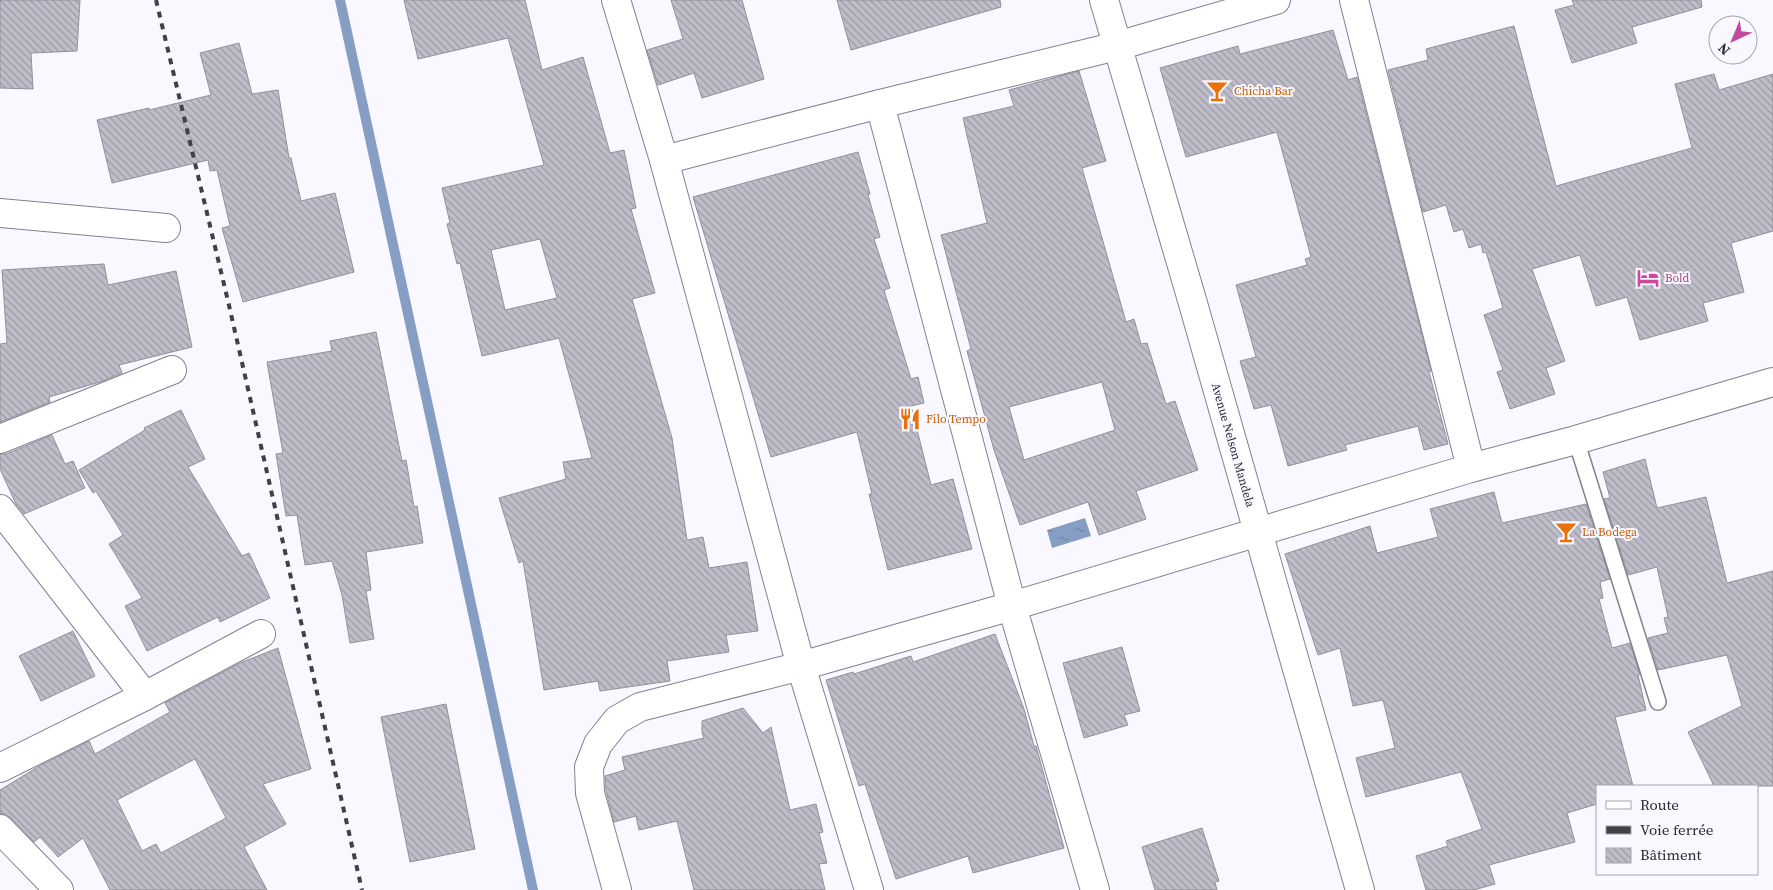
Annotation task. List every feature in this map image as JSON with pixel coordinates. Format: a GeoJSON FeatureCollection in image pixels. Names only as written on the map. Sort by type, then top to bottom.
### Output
{"type":"FeatureCollection","features":[{"type":"Feature","properties":{"kind":"street"},"geometry":{"type":"LineString","coordinates":[[616,0],[664,160],[801,666],[869,890]]}},
{"type":"Feature","properties":{"kind":"street","name":"Avenue Nelson Mandela"},"geometry":{"type":"LineString","coordinates":[[1104,0],[1360,890]]}},
{"type":"Feature","properties":{"kind":"street"},"geometry":{"type":"LineString","coordinates":[[664,160],[880,104],[1117,46],[1276,0]]}},
{"type":"Feature","properties":{"kind":"street"},"geometry":{"type":"LineString","coordinates":[[1354,0],[1471,468]]}},
{"type":"Feature","properties":{"kind":"street"},"geometry":{"type":"LineString","coordinates":[[880,104],[1012,606],[1095,890]]}},
{"type":"Feature","properties":{"kind":"street"},"geometry":{"type":"LineString","coordinates":[[0,213],[166,228]]}},
{"type":"Feature","properties":{"kind":"street"},"geometry":{"type":"LineString","coordinates":[[0,438],[172,370]]}},
{"type":"Feature","properties":{"kind":"street"},"geometry":{"type":"LineString","coordinates":[[617,890],[590,793],[589,767],[598,744],[617,720],[640,706],[801,666],[1012,606],[1471,468],[1576,440],[1773,382]]}},
{"type":"Feature","properties":{"kind":"street"},"geometry":{"type":"LineString","coordinates":[[0,509],[145,696]]}},
{"type":"Feature","properties":{"kind":"street"},"geometry":{"type":"LineString","coordinates":[[0,768],[145,696],[261,634]]}},
{"type":"Feature","properties":{"kind":"street"},"geometry":{"type":"LineString","coordinates":[[0,829],[59,890]]}},
{"type":"Feature","properties":{"kind":"lane"},"geometry":{"type":"LineString","coordinates":[[1576,440],[1658,702]]}},
{"type":"Feature","properties":{"kind":"water"},"geometry":{"type":"Polygon","coordinates":[[[1085,518],[1091,536],[1052,548],[1047,530],[1085,518]]]}},
{"type":"Feature","properties":{"kind":"building"},"geometry":{"type":"Polygon","coordinates":[[[0,0],[80,0],[77,51],[31,53],[33,89],[0,88],[0,0]]]}},
{"type":"Feature","properties":{"kind":"building"},"geometry":{"type":"Polygon","coordinates":[[[404,0],[525,0],[542,70],[583,57],[610,153],[624,150],[636,208],[631,209],[655,293],[632,299],[672,438],[687,540],[703,537],[709,568],[747,562],[758,631],[726,635],[729,652],[667,661],[670,681],[600,691],[598,681],[544,690],[523,561],[519,563],[499,498],[566,479],[563,462],[592,458],[559,338],[482,356],[460,263],[457,264],[447,224],[450,223],[442,188],[544,165],[508,38],[418,59],[404,0]],[[540,239],[491,250],[505,310],[557,298],[540,239]]]}},
{"type":"Feature","properties":{"kind":"building"},"geometry":{"type":"Polygon","coordinates":[[[671,0],[742,0],[764,79],[702,98],[694,73],[658,85],[647,50],[683,39],[671,0]]]}},
{"type":"Feature","properties":{"kind":"building"},"geometry":{"type":"Polygon","coordinates":[[[837,0],[1000,0],[1001,7],[851,50],[837,0]]]}},
{"type":"Feature","properties":{"kind":"building"},"geometry":{"type":"Polygon","coordinates":[[[1572,0],[1701,0],[1702,7],[1632,27],[1637,43],[1572,63],[1555,10],[1574,5],[1572,0]]]}},
{"type":"Feature","properties":{"kind":"building"},"geometry":{"type":"Polygon","coordinates":[[[1514,26],[1556,186],[1692,148],[1675,84],[1714,74],[1719,90],[1773,74],[1773,231],[1731,243],[1744,292],[1703,303],[1708,321],[1640,340],[1627,297],[1596,306],[1580,255],[1532,269],[1565,361],[1546,368],[1555,394],[1510,409],[1497,372],[1503,370],[1484,315],[1503,308],[1486,252],[1483,253],[1481,244],[1469,248],[1463,229],[1454,232],[1446,205],[1423,212],[1388,70],[1428,60],[1426,49],[1514,26]]]}},
{"type":"Feature","properties":{"kind":"building"},"geometry":{"type":"Polygon","coordinates":[[[1333,30],[1348,80],[1357,77],[1448,444],[1424,450],[1418,426],[1345,445],[1347,450],[1288,466],[1271,405],[1254,409],[1240,361],[1256,357],[1236,285],[1307,265],[1305,259],[1311,257],[1277,132],[1186,157],[1160,68],[1238,46],[1240,54],[1333,30]]]}},
{"type":"Feature","properties":{"kind":"building"},"geometry":{"type":"Polygon","coordinates":[[[239,43],[252,94],[278,90],[289,158],[291,158],[301,201],[335,193],[354,272],[243,302],[222,228],[230,226],[217,170],[210,171],[208,160],[112,183],[97,120],[211,95],[200,53],[239,43]]]}},
{"type":"Feature","properties":{"kind":"building"},"geometry":{"type":"Polygon","coordinates":[[[1079,71],[1106,161],[1082,168],[1126,322],[1134,319],[1141,344],[1147,343],[1166,404],[1175,401],[1198,470],[1136,491],[1146,519],[1099,535],[1088,502],[1020,525],[994,450],[967,351],[971,349],[941,235],[987,223],[963,118],[1014,106],[1009,90],[1079,71]],[[1102,382],[1009,407],[1024,460],[1115,430],[1102,382]]]}},
{"type":"Feature","properties":{"kind":"building"},"geometry":{"type":"Polygon","coordinates":[[[858,152],[880,237],[874,239],[890,288],[884,290],[911,379],[918,377],[924,403],[911,406],[931,485],[953,479],[972,549],[888,570],[869,494],[872,494],[857,432],[771,457],[693,197],[858,152]]]}},
{"type":"Feature","properties":{"kind":"building"},"geometry":{"type":"Polygon","coordinates":[[[104,264],[108,285],[176,271],[192,347],[119,365],[122,373],[100,382],[49,397],[50,402],[0,422],[0,344],[7,343],[2,270],[104,264]]]}},
{"type":"Feature","properties":{"kind":"building"},"geometry":{"type":"Polygon","coordinates":[[[376,332],[402,461],[406,460],[414,507],[417,506],[423,543],[366,552],[371,590],[366,591],[374,639],[350,643],[342,595],[332,561],[305,565],[297,515],[286,516],[276,454],[283,453],[267,362],[332,351],[330,341],[376,332]]]}},
{"type":"Feature","properties":{"kind":"building"},"geometry":{"type":"Polygon","coordinates":[[[181,410],[205,459],[188,467],[242,556],[249,553],[270,598],[220,622],[218,617],[147,651],[125,606],[142,598],[109,544],[123,535],[96,491],[93,493],[79,470],[145,430],[144,428],[181,410]]]}},
{"type":"Feature","properties":{"kind":"building"},"geometry":{"type":"Polygon","coordinates":[[[52,435],[65,464],[73,461],[85,488],[24,514],[16,504],[0,469],[0,454],[6,454],[52,435]]]}},
{"type":"Feature","properties":{"kind":"building"},"geometry":{"type":"Polygon","coordinates":[[[1645,459],[1657,508],[1706,497],[1727,583],[1773,571],[1773,786],[1714,785],[1688,732],[1742,706],[1727,655],[1658,670],[1648,638],[1668,633],[1664,618],[1668,617],[1657,567],[1628,575],[1604,499],[1610,498],[1603,472],[1645,459]]]}},
{"type":"Feature","properties":{"kind":"building"},"geometry":{"type":"Polygon","coordinates":[[[1494,492],[1502,523],[1586,504],[1610,579],[1600,582],[1603,598],[1599,599],[1612,648],[1630,643],[1640,674],[1638,675],[1646,710],[1615,717],[1633,785],[1596,785],[1596,804],[1567,813],[1575,842],[1489,865],[1495,884],[1474,890],[1426,890],[1416,856],[1448,846],[1446,841],[1482,829],[1461,772],[1366,797],[1356,758],[1395,748],[1383,700],[1353,706],[1340,648],[1318,655],[1285,554],[1370,526],[1377,553],[1438,537],[1430,509],[1494,492]]]}},
{"type":"Feature","properties":{"kind":"building"},"geometry":{"type":"Polygon","coordinates":[[[73,631],[95,676],[41,701],[19,656],[73,631]]]}},
{"type":"Feature","properties":{"kind":"building"},"geometry":{"type":"Polygon","coordinates":[[[995,634],[1024,709],[1034,746],[1036,746],[1064,848],[973,873],[968,856],[896,879],[865,784],[859,786],[826,680],[853,672],[854,674],[911,656],[913,662],[995,634]]]}},
{"type":"Feature","properties":{"kind":"building"},"geometry":{"type":"Polygon","coordinates":[[[1122,647],[1140,711],[1124,715],[1128,725],[1084,738],[1063,663],[1122,647]]]}},
{"type":"Feature","properties":{"kind":"building"},"geometry":{"type":"Polygon","coordinates":[[[278,648],[311,769],[263,784],[286,824],[244,847],[267,890],[110,890],[83,838],[58,857],[40,837],[34,842],[11,818],[5,814],[0,814],[0,790],[41,765],[89,741],[95,754],[170,712],[165,703],[240,663],[278,648]],[[195,759],[117,800],[142,851],[156,844],[161,853],[226,818],[195,759]]]}},
{"type":"Feature","properties":{"kind":"building"},"geometry":{"type":"Polygon","coordinates":[[[446,704],[475,849],[410,862],[381,717],[446,704]]]}},
{"type":"Feature","properties":{"kind":"building"},"geometry":{"type":"Polygon","coordinates":[[[743,708],[763,733],[771,727],[790,810],[816,804],[823,832],[819,833],[827,863],[819,864],[825,890],[694,890],[677,821],[639,830],[636,816],[614,822],[606,791],[605,776],[625,770],[622,757],[704,738],[702,721],[743,708]]]}},
{"type":"Feature","properties":{"kind":"building"},"geometry":{"type":"Polygon","coordinates":[[[1202,828],[1219,881],[1215,882],[1217,890],[1155,890],[1142,847],[1202,828]]]}},
{"type":"Feature","properties":{"kind":"waterway"},"geometry":{"type":"LineString","coordinates":[[340,0],[533,890]]}},
{"type":"Feature","properties":{"kind":"railway"},"geometry":{"type":"LineString","coordinates":[[156,0],[228,301],[362,890]]}},
{"type":"Feature","properties":{"kind":"place","name":"Chicha Bar"},"geometry":{"type":"Point","coordinates":[1217,91]}},
{"type":"Feature","properties":{"kind":"place","name":"Bold"},"geometry":{"type":"Point","coordinates":[1648,278]}},
{"type":"Feature","properties":{"kind":"place","name":"Filo Tempo"},"geometry":{"type":"Point","coordinates":[910,419]}},
{"type":"Feature","properties":{"kind":"place","name":"La Bodega"},"geometry":{"type":"Point","coordinates":[1566,532]}}]}
